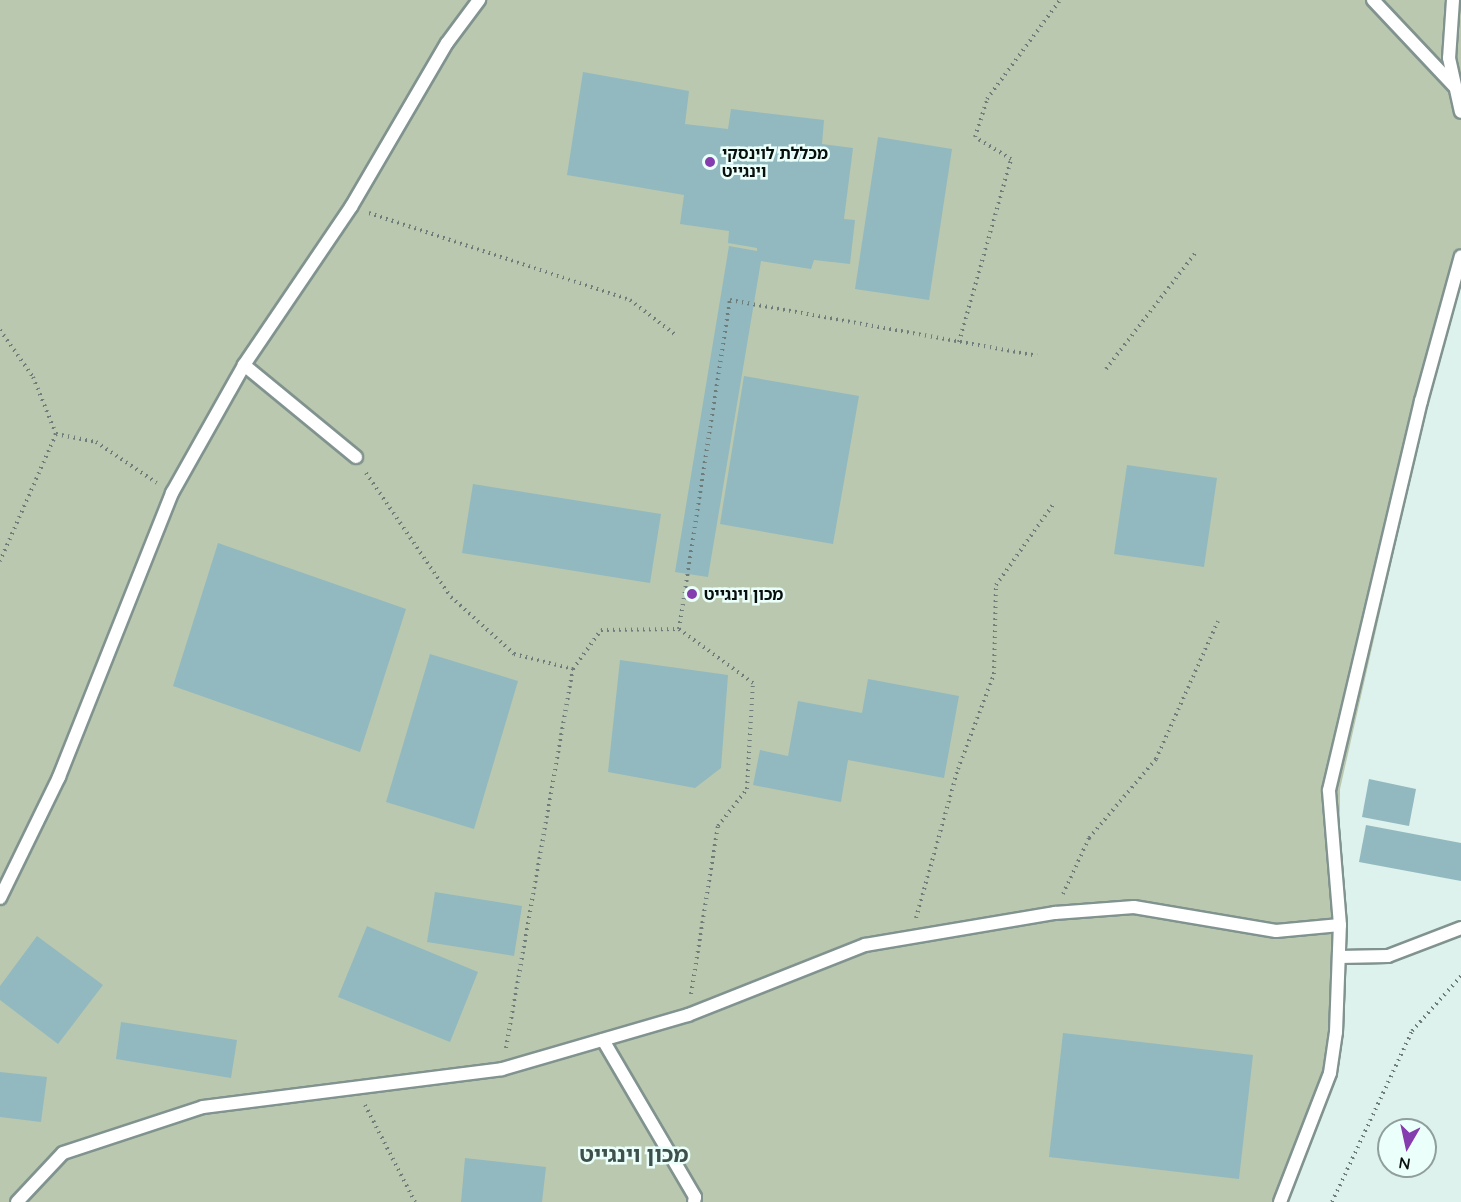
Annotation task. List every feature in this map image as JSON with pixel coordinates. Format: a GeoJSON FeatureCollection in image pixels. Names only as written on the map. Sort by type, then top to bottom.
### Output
{"type":"FeatureCollection","features":[{"type":"Feature","properties":{"kind":"lane"},"geometry":{"type":"LineString","coordinates":[[0,898],[59,777],[172,493],[244,366],[351,207],[447,43],[480,0]]}},
{"type":"Feature","properties":{"kind":"lane"},"geometry":{"type":"LineString","coordinates":[[1373,0],[1454,86]]}},
{"type":"Feature","properties":{"kind":"lane"},"geometry":{"type":"LineString","coordinates":[[1453,0],[1449,58],[1461,112]]}},
{"type":"Feature","properties":{"kind":"lane"},"geometry":{"type":"LineString","coordinates":[[1280,1202],[1330,1073],[1340,925],[1329,790],[1419,409],[1461,256]]}},
{"type":"Feature","properties":{"kind":"lane"},"geometry":{"type":"LineString","coordinates":[[244,366],[356,456]]}},
{"type":"Feature","properties":{"kind":"lane"},"geometry":{"type":"LineString","coordinates":[[17,1202],[63,1153],[203,1107],[357,1090],[502,1069],[688,1015],[865,945],[1055,913],[1134,907],[1276,931],[1340,925]]}},
{"type":"Feature","properties":{"kind":"lane"},"geometry":{"type":"LineString","coordinates":[[1339,957],[1388,956],[1461,928]]}},
{"type":"Feature","properties":{"kind":"lane"},"geometry":{"type":"LineString","coordinates":[[603,1040],[694,1197],[694,1202]]}},
{"type":"Feature","properties":{"kind":"path"},"geometry":{"type":"LineString","coordinates":[[959,342],[1011,159],[975,137],[987,99],[1060,0]]}},
{"type":"Feature","properties":{"kind":"path"},"geometry":{"type":"LineString","coordinates":[[351,207],[630,300],[677,336]]}},
{"type":"Feature","properties":{"kind":"path"},"geometry":{"type":"LineString","coordinates":[[1106,369],[1196,252]]}},
{"type":"Feature","properties":{"kind":"path"},"geometry":{"type":"LineString","coordinates":[[680,629],[730,300],[1037,356]]}},
{"type":"Feature","properties":{"kind":"path"},"geometry":{"type":"LineString","coordinates":[[0,330],[33,377],[56,434],[0,561]]}},
{"type":"Feature","properties":{"kind":"path"},"geometry":{"type":"LineString","coordinates":[[56,434],[96,442],[172,493]]}},
{"type":"Feature","properties":{"kind":"path"},"geometry":{"type":"LineString","coordinates":[[356,456],[451,597],[514,654],[573,669]]}},
{"type":"Feature","properties":{"kind":"path"},"geometry":{"type":"LineString","coordinates":[[911,936],[958,769],[994,674],[996,585],[1054,503]]}},
{"type":"Feature","properties":{"kind":"path"},"geometry":{"type":"LineString","coordinates":[[1055,913],[1089,838],[1156,759],[1218,621]]}},
{"type":"Feature","properties":{"kind":"path"},"geometry":{"type":"LineString","coordinates":[[502,1069],[573,669],[601,630],[680,629],[753,683],[747,789],[718,826],[688,1015]]}},
{"type":"Feature","properties":{"kind":"path"},"geometry":{"type":"LineString","coordinates":[[1332,1202],[1412,1031],[1461,976]]}},
{"type":"Feature","properties":{"kind":"path"},"geometry":{"type":"LineString","coordinates":[[357,1090],[415,1202]]}},
{"type":"Feature","properties":{"kind":"green space","name":"מכון וינגייט"},"geometry":{"type":"Polygon","coordinates":[[[0,0],[1461,0],[1461,255],[1340,789],[1338,1074],[1279,1202],[0,1202],[0,0]]]}},
{"type":"Feature","properties":{"kind":"building","name":"מכללת לוינסקי וינגייט"},"geometry":{"type":"Polygon","coordinates":[[[583,72],[689,91],[685,124],[728,129],[731,109],[824,120],[822,144],[853,148],[844,219],[855,220],[850,264],[814,260],[811,269],[761,261],[708,577],[675,572],[729,246],[757,251],[757,248],[728,243],[729,231],[680,224],[684,195],[567,175],[583,72]]]}},
{"type":"Feature","properties":{"kind":"building"},"geometry":{"type":"Polygon","coordinates":[[[878,137],[952,149],[929,300],[855,289],[878,137]]]}},
{"type":"Feature","properties":{"kind":"building"},"geometry":{"type":"Polygon","coordinates":[[[744,376],[859,396],[833,544],[720,524],[744,376]]]}},
{"type":"Feature","properties":{"kind":"building"},"geometry":{"type":"Polygon","coordinates":[[[1127,465],[1217,478],[1204,567],[1114,554],[1127,465]]]}},
{"type":"Feature","properties":{"kind":"building"},"geometry":{"type":"Polygon","coordinates":[[[473,484],[661,514],[650,583],[462,553],[473,484]]]}},
{"type":"Feature","properties":{"kind":"building"},"geometry":{"type":"Polygon","coordinates":[[[218,543],[406,609],[360,752],[173,686],[218,543]]]}},
{"type":"Feature","properties":{"kind":"building"},"geometry":{"type":"Polygon","coordinates":[[[430,654],[518,681],[474,829],[386,802],[430,654]]]}},
{"type":"Feature","properties":{"kind":"building"},"geometry":{"type":"Polygon","coordinates":[[[620,660],[728,675],[721,768],[695,788],[608,772],[620,660]]]}},
{"type":"Feature","properties":{"kind":"building"},"geometry":{"type":"Polygon","coordinates":[[[868,679],[959,696],[944,778],[848,760],[841,802],[753,785],[760,750],[788,756],[798,701],[862,713],[868,679]]]}},
{"type":"Feature","properties":{"kind":"building"},"geometry":{"type":"Polygon","coordinates":[[[1369,779],[1416,789],[1409,826],[1362,817],[1369,779]]]}},
{"type":"Feature","properties":{"kind":"building"},"geometry":{"type":"Polygon","coordinates":[[[1366,825],[1461,843],[1461,881],[1359,862],[1366,825]]]}},
{"type":"Feature","properties":{"kind":"building"},"geometry":{"type":"Polygon","coordinates":[[[435,892],[522,906],[514,956],[427,942],[435,892]]]}},
{"type":"Feature","properties":{"kind":"building"},"geometry":{"type":"Polygon","coordinates":[[[367,926],[478,972],[450,1042],[338,997],[367,926]]]}},
{"type":"Feature","properties":{"kind":"building"},"geometry":{"type":"Polygon","coordinates":[[[37,936],[103,985],[58,1044],[0,1000],[0,986],[37,936]]]}},
{"type":"Feature","properties":{"kind":"building"},"geometry":{"type":"Polygon","coordinates":[[[121,1022],[237,1040],[231,1078],[116,1059],[121,1022]]]}},
{"type":"Feature","properties":{"kind":"building"},"geometry":{"type":"Polygon","coordinates":[[[1063,1033],[1253,1055],[1239,1179],[1049,1157],[1063,1033]]]}},
{"type":"Feature","properties":{"kind":"building"},"geometry":{"type":"Polygon","coordinates":[[[0,1072],[47,1077],[41,1122],[0,1117],[0,1072]]]}},
{"type":"Feature","properties":{"kind":"building"},"geometry":{"type":"Polygon","coordinates":[[[465,1158],[546,1167],[542,1202],[461,1202],[465,1158]]]}},
{"type":"Feature","properties":{"kind":"place","name":"מכללת לוינסקי וינגייט"},"geometry":{"type":"Point","coordinates":[710,162]}},
{"type":"Feature","properties":{"kind":"place","name":"מכון וינגייט"},"geometry":{"type":"Point","coordinates":[692,594]}},
{"type":"Feature","properties":{"kind":"district","name":"מכון וינגייט"},"geometry":{"type":"Point","coordinates":[634,1155]}}]}
